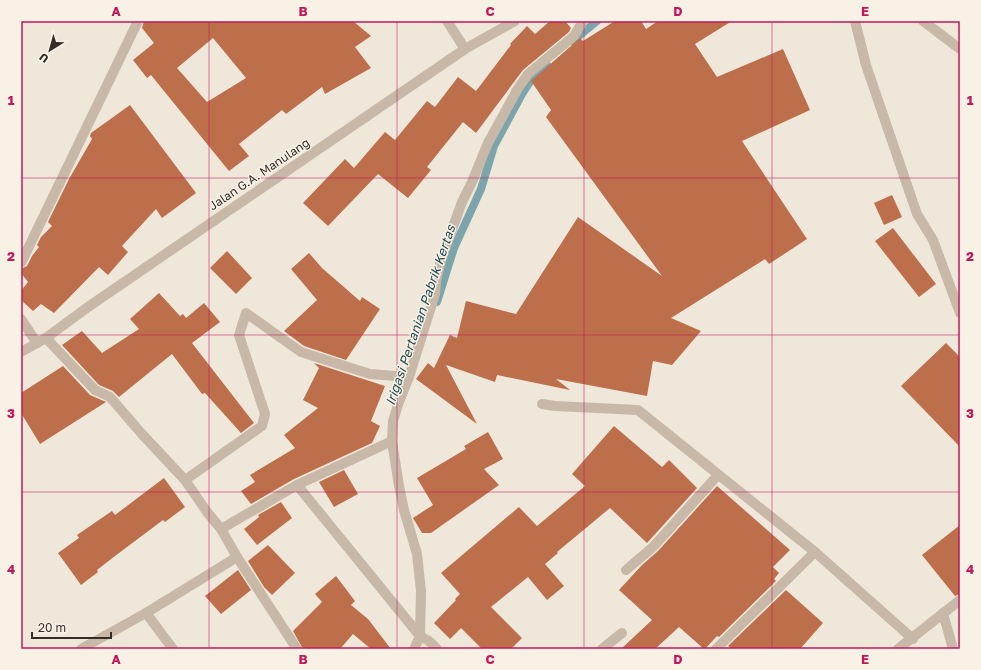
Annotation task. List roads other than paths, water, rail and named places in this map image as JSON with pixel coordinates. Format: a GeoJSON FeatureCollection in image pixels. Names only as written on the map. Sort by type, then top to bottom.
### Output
{"type":"FeatureCollection","features":[{"type":"Feature","properties":{"kind":"street"},"geometry":{"type":"LineString","coordinates":[[21,263],[138,21]]}},
{"type":"Feature","properties":{"kind":"street"},"geometry":{"type":"LineString","coordinates":[[447,21],[465,49]]}},
{"type":"Feature","properties":{"kind":"street","name":"Jalan G.A. Manulang"},"geometry":{"type":"LineString","coordinates":[[21,352],[42,340],[465,49],[515,21]]}},
{"type":"Feature","properties":{"kind":"street"},"geometry":{"type":"LineString","coordinates":[[414,649],[424,639],[421,591],[417,554],[404,510],[392,441],[393,422],[435,294],[436,280],[441,260],[462,202],[488,143],[517,90],[528,74],[574,36],[584,21]]}},
{"type":"Feature","properties":{"kind":"street"},"geometry":{"type":"LineString","coordinates":[[855,21],[866,65],[917,214],[933,240],[960,313]]}},
{"type":"Feature","properties":{"kind":"street"},"geometry":{"type":"LineString","coordinates":[[923,21],[960,49]]}},
{"type":"Feature","properties":{"kind":"street"},"geometry":{"type":"LineString","coordinates":[[185,480],[262,426],[265,414],[239,335],[246,313],[301,352],[370,374],[409,377]]}},
{"type":"Feature","properties":{"kind":"street"},"geometry":{"type":"LineString","coordinates":[[21,319],[95,390],[110,397],[185,480],[207,512],[221,529],[236,557],[297,649]]}},
{"type":"Feature","properties":{"kind":"street"},"geometry":{"type":"LineString","coordinates":[[542,404],[638,410],[815,552],[912,639]]}},
{"type":"Feature","properties":{"kind":"street"},"geometry":{"type":"LineString","coordinates":[[221,529],[297,485],[392,441]]}},
{"type":"Feature","properties":{"kind":"street"},"geometry":{"type":"LineString","coordinates":[[626,570],[653,547],[718,475]]}},
{"type":"Feature","properties":{"kind":"street"},"geometry":{"type":"LineString","coordinates":[[297,485],[424,639],[437,649]]}},
{"type":"Feature","properties":{"kind":"street"},"geometry":{"type":"LineString","coordinates":[[716,649],[815,552]]}},
{"type":"Feature","properties":{"kind":"street"},"geometry":{"type":"LineString","coordinates":[[81,649],[146,613],[236,557]]}},
{"type":"Feature","properties":{"kind":"street"},"geometry":{"type":"LineString","coordinates":[[898,649],[960,600]]}},
{"type":"Feature","properties":{"kind":"street"},"geometry":{"type":"LineString","coordinates":[[146,613],[174,649]]}},
{"type":"Feature","properties":{"kind":"street"},"geometry":{"type":"LineString","coordinates":[[943,614],[953,649]]}},
{"type":"Feature","properties":{"kind":"street"},"geometry":{"type":"LineString","coordinates":[[602,649],[622,633]]}},
{"type":"Feature","properties":{"kind":"waterway","name":"Irigasi Pertanian Pabrik Kertas"},"geometry":{"type":"LineString","coordinates":[[573,41],[597,21]]}},
{"type":"Feature","properties":{"kind":"waterway","name":"Irigasi Pertanian Pabrik Kertas"},"geometry":{"type":"LineString","coordinates":[[437,302],[454,248],[481,189],[494,146],[522,94],[533,77],[547,65]]}}]}
